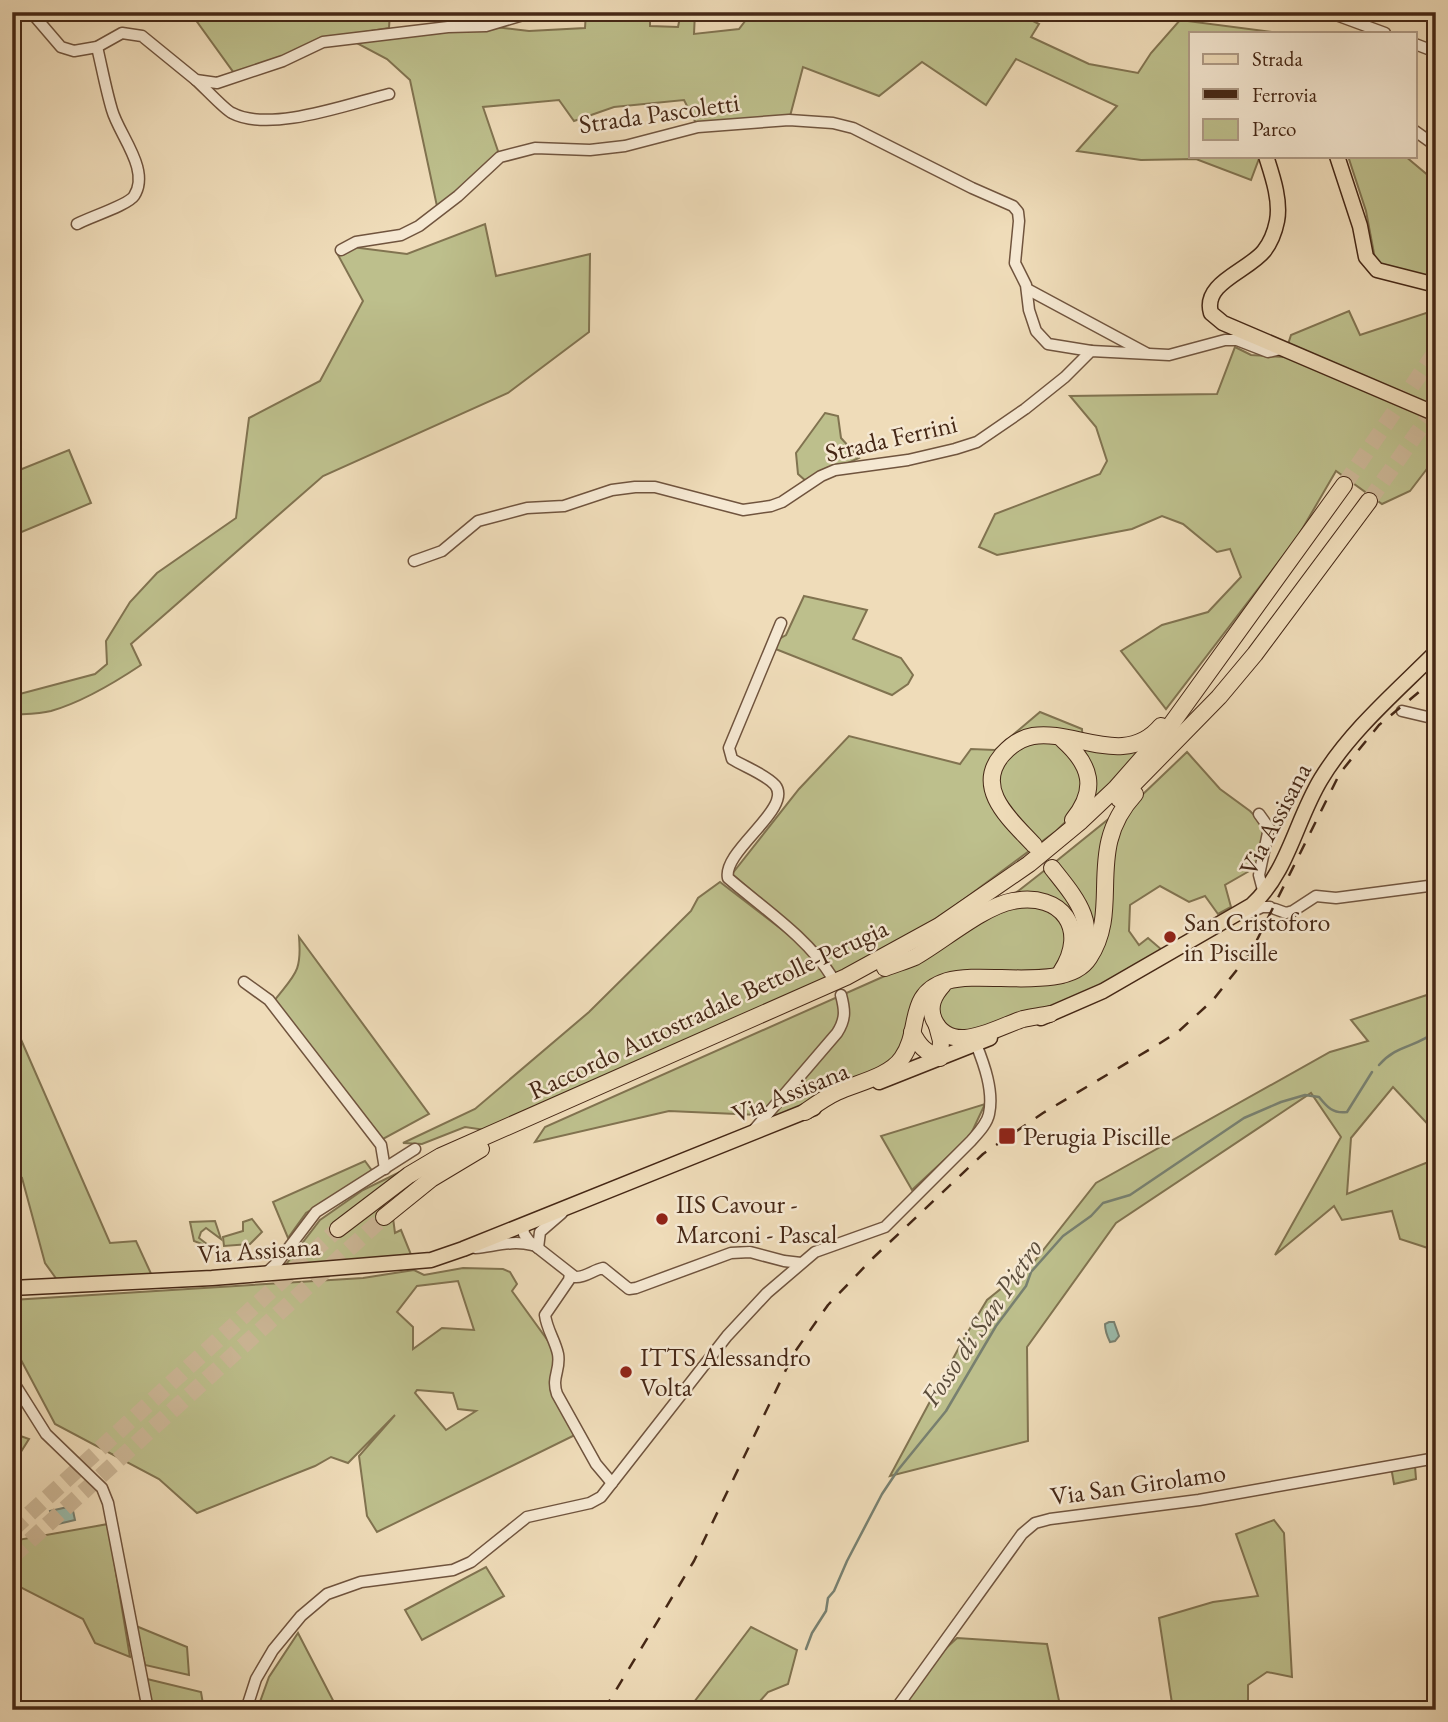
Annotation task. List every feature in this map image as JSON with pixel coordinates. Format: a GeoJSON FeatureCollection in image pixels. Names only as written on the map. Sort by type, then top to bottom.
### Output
{"type":"FeatureCollection","features":[{"type":"Feature","properties":{"kind":"highway","name":"Raccordo Autostradale Bettolle-Perugia"},"geometry":{"type":"LineString","coordinates":[[702,1046],[901,949],[1029,864],[1116,788],[1167,730],[1345,485]]}},
{"type":"Feature","properties":{"kind":"highway"},"geometry":{"type":"LineString","coordinates":[[805,1112],[834,1093],[889,1070],[899,1063],[909,1047],[917,1007],[923,996],[933,987],[960,978],[1057,974],[1075,972],[1083,966],[1095,948],[1104,910],[1105,853],[1116,821],[1127,803],[1196,729],[1285,616],[1368,501]]}},
{"type":"Feature","properties":{"kind":"highway"},"geometry":{"type":"LineString","coordinates":[[1034,845],[1000,808],[992,794],[996,761],[1008,748],[1033,736],[1107,746],[1122,746],[1148,737],[1158,730],[1242,619],[1262,598]]}},
{"type":"Feature","properties":{"kind":"highway"},"geometry":{"type":"LineString","coordinates":[[384,1217],[410,1194],[471,1153],[560,1109],[702,1046],[850,986],[942,935],[1032,873],[1121,797],[1219,697]]}},
{"type":"Feature","properties":{"kind":"highway"},"geometry":{"type":"LineString","coordinates":[[987,894],[1010,870],[1066,827],[1084,806],[1089,777],[1077,753],[1061,738]]}},
{"type":"Feature","properties":{"kind":"highway"},"geometry":{"type":"LineString","coordinates":[[1052,868],[1084,912],[1087,933],[1079,956],[1057,974]]}},
{"type":"Feature","properties":{"kind":"highway"},"geometry":{"type":"LineString","coordinates":[[885,968],[913,958],[1001,904],[1027,900],[1049,904],[1071,925],[1074,933],[1072,952],[1057,974]]}},
{"type":"Feature","properties":{"kind":"highway"},"geometry":{"type":"LineString","coordinates":[[912,1032],[926,1052],[940,1058],[941,1041],[931,1008],[936,993],[946,981]]}},
{"type":"Feature","properties":{"kind":"highway"},"geometry":{"type":"LineString","coordinates":[[937,1026],[947,1034],[967,1038],[1024,1019],[1050,1014]]}},
{"type":"Feature","properties":{"kind":"highway","name":"Raccordo Autostradale Bettolle-Perugia"},"geometry":{"type":"LineString","coordinates":[[338,1229],[409,1175],[441,1156],[560,1109]]}},
{"type":"Feature","properties":{"kind":"main road"},"geometry":{"type":"LineString","coordinates":[[1266,158],[1277,200],[1278,219],[1272,238],[1255,260],[1216,288],[1210,299],[1211,313],[1223,323],[1436,414]]}},
{"type":"Feature","properties":{"kind":"main road"},"geometry":{"type":"LineString","coordinates":[[1338,158],[1370,264],[1377,270],[1436,285]]}},
{"type":"Feature","properties":{"kind":"main road","name":"Via Assisana"},"geometry":{"type":"LineString","coordinates":[[12,1288],[264,1275],[418,1263],[463,1249],[1050,1014],[1103,990],[1241,912],[1270,903],[1274,879],[1320,781],[1340,752],[1397,704],[1436,652]]}},
{"type":"Feature","properties":{"kind":"street"},"geometry":{"type":"LineString","coordinates":[[31,12],[61,47],[74,51],[97,47],[122,33],[142,36],[195,80],[229,113],[253,121],[292,118],[389,94]]}},
{"type":"Feature","properties":{"kind":"street"},"geometry":{"type":"LineString","coordinates":[[195,80],[217,83],[283,61],[323,42],[449,27],[486,26],[533,12]]}},
{"type":"Feature","properties":{"kind":"street"},"geometry":{"type":"LineString","coordinates":[[1328,12],[1382,32]]}},
{"type":"Feature","properties":{"kind":"street"},"geometry":{"type":"LineString","coordinates":[[1416,44],[1436,52]]}},
{"type":"Feature","properties":{"kind":"street"},"geometry":{"type":"LineString","coordinates":[[77,224],[94,214],[128,203],[135,195],[139,180],[112,112],[97,47]]}},
{"type":"Feature","properties":{"kind":"street","name":"Strada Pascoletti"},"geometry":{"type":"LineString","coordinates":[[341,250],[356,242],[401,234],[419,226],[500,157],[535,148],[590,150],[625,146],[698,127],[789,120],[833,123],[853,128],[1013,206],[1018,212],[1019,221],[1016,263],[1027,289],[1035,331],[1048,344],[1091,351]]}},
{"type":"Feature","properties":{"kind":"street"},"geometry":{"type":"LineString","coordinates":[[1416,132],[1436,146]]}},
{"type":"Feature","properties":{"kind":"street"},"geometry":{"type":"LineString","coordinates":[[1027,289],[1148,354]]}},
{"type":"Feature","properties":{"kind":"street"},"geometry":{"type":"LineString","coordinates":[[1091,351],[1170,355],[1225,340],[1237,340],[1269,352],[1285,348]]}},
{"type":"Feature","properties":{"kind":"street","name":"Strada Ferrini"},"geometry":{"type":"LineString","coordinates":[[414,561],[442,551],[478,521],[489,517],[527,508],[564,506],[612,490],[635,486],[654,487],[743,510],[782,502],[835,470],[908,460],[955,449],[977,442],[1025,410],[1091,351]]}},
{"type":"Feature","properties":{"kind":"street"},"geometry":{"type":"LineString","coordinates":[[781,622],[729,748],[732,759],[775,785],[778,799],[731,862],[727,874],[728,878],[800,938],[822,960],[832,977]]}},
{"type":"Feature","properties":{"kind":"street"},"geometry":{"type":"LineString","coordinates":[[1397,704],[1436,719]]}},
{"type":"Feature","properties":{"kind":"street"},"geometry":{"type":"LineString","coordinates":[[1259,814],[1269,828],[1259,875],[1270,903],[1286,913],[1316,896],[1347,897],[1436,885]]}},
{"type":"Feature","properties":{"kind":"street"},"geometry":{"type":"LineString","coordinates":[[244,982],[269,1000],[381,1145],[385,1169]]}},
{"type":"Feature","properties":{"kind":"street"},"geometry":{"type":"LineString","coordinates":[[749,1135],[843,1024],[845,1012],[841,995]]}},
{"type":"Feature","properties":{"kind":"street"},"geometry":{"type":"LineString","coordinates":[[246,1710],[256,1679],[273,1650],[301,1616],[327,1594],[361,1582],[453,1570],[471,1562],[527,1517],[590,1503],[601,1497],[727,1336],[767,1293],[815,1252],[885,1227],[981,1129],[990,1112],[988,1083],[976,1044]]}},
{"type":"Feature","properties":{"kind":"street"},"geometry":{"type":"LineString","coordinates":[[264,1275],[278,1262],[316,1212],[415,1149]]}},
{"type":"Feature","properties":{"kind":"street"},"geometry":{"type":"LineString","coordinates":[[538,1248],[540,1232],[546,1224],[585,1200]]}},
{"type":"Feature","properties":{"kind":"street"},"geometry":{"type":"LineString","coordinates":[[524,1224],[526,1238],[570,1274],[581,1278],[603,1268],[629,1289],[731,1253],[750,1252],[801,1263]]}},
{"type":"Feature","properties":{"kind":"street"},"geometry":{"type":"LineString","coordinates":[[463,1249],[523,1242],[538,1248]]}},
{"type":"Feature","properties":{"kind":"street"},"geometry":{"type":"LineString","coordinates":[[570,1274],[569,1280],[545,1315],[547,1328],[559,1356],[553,1384],[596,1464],[612,1483]]}},
{"type":"Feature","properties":{"kind":"street"},"geometry":{"type":"LineString","coordinates":[[12,1380],[46,1434],[102,1488],[148,1710]]}},
{"type":"Feature","properties":{"kind":"street","name":"Via San Girolamo"},"geometry":{"type":"LineString","coordinates":[[895,1710],[1022,1534],[1035,1523],[1199,1500],[1436,1458]]}},
{"type":"Feature","properties":{"kind":"green space"},"geometry":{"type":"Polygon","coordinates":[[[190,12],[390,12],[389,28],[322,39],[282,58],[234,73],[190,12]]]}},
{"type":"Feature","properties":{"kind":"green space"},"geometry":{"type":"Polygon","coordinates":[[[586,12],[650,15],[650,26],[678,27],[681,12],[695,12],[694,34],[739,29],[752,12],[1015,12],[1039,24],[1031,37],[1089,64],[1138,73],[1151,53],[1180,20],[1271,32],[1189,32],[1189,158],[1259,158],[1251,180],[1196,159],[1141,160],[1077,151],[1117,106],[1016,59],[986,105],[922,62],[879,96],[803,67],[789,120],[698,127],[684,100],[614,107],[574,121],[559,100],[483,107],[500,157],[438,211],[410,80],[387,59],[349,39],[486,26],[529,31],[585,28],[586,12]]]}},
{"type":"Feature","properties":{"kind":"green space"},"geometry":{"type":"Polygon","coordinates":[[[1349,158],[1407,158],[1436,182],[1436,278],[1376,264],[1366,211],[1349,158]]]}},
{"type":"Feature","properties":{"kind":"green space"},"geometry":{"type":"Polygon","coordinates":[[[485,224],[496,276],[590,254],[589,332],[508,393],[323,476],[131,644],[141,665],[120,679],[75,703],[51,711],[12,715],[12,696],[95,674],[107,664],[106,641],[130,602],[157,573],[236,518],[249,418],[320,381],[363,301],[338,255],[352,247],[407,254],[485,224]]]}},
{"type":"Feature","properties":{"kind":"green space"},"geometry":{"type":"Polygon","coordinates":[[[1349,311],[1360,335],[1426,313],[1436,317],[1436,457],[1410,491],[1382,504],[1336,471],[1297,538],[1166,709],[1121,651],[1162,625],[1208,612],[1241,577],[1230,549],[1217,552],[1183,524],[1162,516],[1132,529],[997,555],[979,547],[995,514],[1100,474],[1107,461],[1096,427],[1070,396],[1217,394],[1235,347],[1251,355],[1284,357],[1291,335],[1349,311]]]}},
{"type":"Feature","properties":{"kind":"green space"},"geometry":{"type":"Polygon","coordinates":[[[825,413],[838,416],[841,438],[859,458],[807,482],[798,474],[796,453],[825,413]]]}},
{"type":"Feature","properties":{"kind":"green space"},"geometry":{"type":"Polygon","coordinates":[[[69,450],[91,503],[12,536],[12,473],[69,450]]]}},
{"type":"Feature","properties":{"kind":"green space"},"geometry":{"type":"Polygon","coordinates":[[[804,596],[867,610],[853,639],[901,658],[913,675],[908,684],[892,695],[773,648],[779,639],[786,635],[804,596]]]}},
{"type":"Feature","properties":{"kind":"green space"},"geometry":{"type":"Polygon","coordinates":[[[1040,712],[1082,729],[1083,746],[1153,739],[1091,805],[1086,789],[1079,809],[1056,831],[936,920],[832,977],[485,1130],[465,1127],[422,1144],[403,1143],[475,1109],[589,1012],[691,911],[698,898],[720,882],[789,935],[793,926],[732,874],[799,789],[849,736],[960,764],[971,749],[995,750],[1040,712]]]}},
{"type":"Feature","properties":{"kind":"green space"},"geometry":{"type":"Polygon","coordinates":[[[1187,752],[1220,789],[1264,825],[1258,866],[1225,885],[1231,907],[1218,914],[1205,896],[1189,902],[1160,886],[1130,905],[1129,931],[1139,945],[1148,938],[1162,950],[1089,992],[1047,1009],[960,1035],[938,1020],[943,993],[959,983],[1063,983],[1077,977],[1092,965],[1110,887],[1118,828],[1140,797],[1187,752]]]}},
{"type":"Feature","properties":{"kind":"green space"},"geometry":{"type":"Polygon","coordinates":[[[1116,813],[1093,943],[1054,863],[1116,813]]]}},
{"type":"Feature","properties":{"kind":"green space"},"geometry":{"type":"Polygon","coordinates":[[[1045,870],[1072,901],[1081,932],[1071,920],[1013,895],[1045,870]]]}},
{"type":"Feature","properties":{"kind":"green space"},"geometry":{"type":"Polygon","coordinates":[[[1036,902],[1053,910],[1072,935],[1054,969],[954,974],[909,1033],[891,1064],[773,1120],[759,1115],[669,1111],[535,1142],[545,1127],[905,967],[1004,907],[1036,902]]]}},
{"type":"Feature","properties":{"kind":"green space"},"geometry":{"type":"Polygon","coordinates":[[[299,937],[429,1114],[383,1139],[274,1001],[296,972],[299,937]]]}},
{"type":"Feature","properties":{"kind":"green space"},"geometry":{"type":"Polygon","coordinates":[[[1436,992],[1436,1133],[1393,1087],[1351,1138],[1347,1194],[1436,1159],[1436,1244],[1431,1249],[1400,1239],[1392,1211],[1342,1220],[1334,1206],[1275,1255],[1341,1137],[1311,1093],[1116,1223],[1027,1347],[1028,1441],[890,1476],[987,1300],[1033,1263],[1096,1183],[1330,1052],[1368,1041],[1351,1020],[1436,992]]]}},
{"type":"Feature","properties":{"kind":"green space"},"geometry":{"type":"Polygon","coordinates":[[[12,1019],[110,1243],[136,1241],[153,1278],[60,1284],[45,1263],[22,1178],[12,1180],[12,1124],[16,1121],[12,1102],[12,1019]]]}},
{"type":"Feature","properties":{"kind":"green space"},"geometry":{"type":"Polygon","coordinates":[[[985,1104],[970,1136],[912,1190],[881,1136],[985,1104]]]}},
{"type":"Feature","properties":{"kind":"green space"},"geometry":{"type":"Polygon","coordinates":[[[365,1161],[373,1172],[306,1213],[288,1238],[273,1202],[365,1161]]]}},
{"type":"Feature","properties":{"kind":"green space"},"geometry":{"type":"Polygon","coordinates":[[[400,1172],[343,1232],[384,1204],[378,1212],[393,1218],[395,1233],[401,1230],[412,1257],[284,1267],[320,1220],[363,1190],[400,1172]]]}},
{"type":"Feature","properties":{"kind":"green space"},"geometry":{"type":"Polygon","coordinates":[[[252,1219],[262,1232],[250,1244],[224,1246],[223,1237],[243,1231],[243,1222],[252,1219]]]}},
{"type":"Feature","properties":{"kind":"green space"},"geometry":{"type":"Polygon","coordinates":[[[215,1221],[221,1239],[206,1228],[199,1238],[212,1248],[194,1241],[190,1222],[215,1221]]]}},
{"type":"Feature","properties":{"kind":"green space"},"geometry":{"type":"Polygon","coordinates":[[[463,1268],[503,1269],[510,1272],[517,1284],[512,1291],[559,1356],[553,1384],[579,1433],[377,1532],[367,1516],[359,1456],[395,1415],[348,1463],[331,1457],[315,1466],[197,1513],[159,1479],[55,1424],[12,1343],[12,1300],[363,1278],[414,1270],[424,1275],[463,1268]],[[458,1281],[417,1286],[397,1312],[413,1327],[413,1349],[442,1328],[474,1330],[458,1281]],[[417,1390],[415,1393],[446,1430],[476,1411],[458,1409],[453,1393],[417,1390]]]}},
{"type":"Feature","properties":{"kind":"green space"},"geometry":{"type":"Polygon","coordinates":[[[12,1433],[29,1439],[12,1466],[12,1433]]]}},
{"type":"Feature","properties":{"kind":"green space"},"geometry":{"type":"Polygon","coordinates":[[[1415,1466],[1416,1479],[1394,1484],[1391,1467],[1415,1466]]]}},
{"type":"Feature","properties":{"kind":"green space"},"geometry":{"type":"Polygon","coordinates":[[[1274,1520],[1284,1533],[1292,1677],[1267,1672],[1248,1685],[1248,1701],[1235,1704],[1234,1710],[1173,1710],[1159,1618],[1213,1602],[1258,1596],[1236,1534],[1274,1520]]]}},
{"type":"Feature","properties":{"kind":"green space"},"geometry":{"type":"Polygon","coordinates":[[[108,1524],[130,1657],[95,1643],[83,1619],[12,1583],[12,1541],[108,1524]]]}},
{"type":"Feature","properties":{"kind":"green space"},"geometry":{"type":"Polygon","coordinates":[[[486,1567],[504,1596],[422,1640],[405,1610],[486,1567]]]}},
{"type":"Feature","properties":{"kind":"green space"},"geometry":{"type":"Polygon","coordinates":[[[136,1626],[187,1647],[189,1675],[145,1665],[136,1626]]]}},
{"type":"Feature","properties":{"kind":"green space"},"geometry":{"type":"Polygon","coordinates":[[[751,1627],[797,1650],[788,1684],[768,1692],[752,1710],[688,1710],[751,1627]]]}},
{"type":"Feature","properties":{"kind":"green space"},"geometry":{"type":"Polygon","coordinates":[[[298,1633],[338,1710],[257,1710],[269,1677],[298,1633]]]}},
{"type":"Feature","properties":{"kind":"green space"},"geometry":{"type":"Polygon","coordinates":[[[957,1638],[1047,1644],[1061,1710],[895,1710],[930,1663],[957,1638]]]}},
{"type":"Feature","properties":{"kind":"green space"},"geometry":{"type":"Polygon","coordinates":[[[147,1679],[201,1692],[204,1710],[152,1710],[147,1679]]]}},
{"type":"Feature","properties":{"kind":"shaded area"},"geometry":{"type":"Polygon","coordinates":[[[1114,1322],[1119,1336],[1110,1342],[1105,1326],[1114,1322]]]}},
{"type":"Feature","properties":{"kind":"shaded area"},"geometry":{"type":"Polygon","coordinates":[[[72,1506],[75,1520],[54,1525],[50,1511],[72,1506]]]}},
{"type":"Feature","properties":{"kind":"waterway","name":"Fosso di San Pietro"},"geometry":{"type":"LineString","coordinates":[[1379,1065],[1393,1053],[1436,1031]]}},
{"type":"Feature","properties":{"kind":"waterway","name":"Fosso di San Pietro"},"geometry":{"type":"LineString","coordinates":[[806,1649],[812,1633],[826,1611],[828,1598],[882,1494],[946,1411],[996,1326],[1026,1286],[1031,1272],[1063,1236],[1091,1216],[1103,1203],[1130,1195],[1244,1118],[1305,1095],[1319,1097],[1334,1111],[1347,1112],[1372,1072]]}},
{"type":"Feature","properties":{"kind":"tunnel"},"geometry":{"type":"LineString","coordinates":[[1344,485],[1436,351]]}},
{"type":"Feature","properties":{"kind":"tunnel"},"geometry":{"type":"LineString","coordinates":[[1369,501],[1436,406]]}},
{"type":"Feature","properties":{"kind":"tunnel"},"geometry":{"type":"LineString","coordinates":[[12,1557],[384,1217]]}},
{"type":"Feature","properties":{"kind":"tunnel"},"geometry":{"type":"LineString","coordinates":[[12,1530],[338,1229]]}},
{"type":"Feature","properties":{"kind":"railway"},"geometry":{"type":"LineString","coordinates":[[604,1710],[694,1561],[794,1353],[828,1305],[873,1258],[983,1154],[1043,1113],[1179,1031],[1213,1000],[1251,952],[1340,773],[1379,725],[1436,678]]}},
{"type":"Feature","properties":{"kind":"place","name":"San Cristoforo in Piscille"},"geometry":{"type":"Point","coordinates":[1170,937]}},
{"type":"Feature","properties":{"kind":"place","name":"Perugia Piscille"},"geometry":{"type":"Point","coordinates":[1007,1136]}},
{"type":"Feature","properties":{"kind":"place","name":"IIS Cavour - Marconi - Pascal"},"geometry":{"type":"Point","coordinates":[662,1219]}},
{"type":"Feature","properties":{"kind":"place","name":"ITTS Alessandro Volta"},"geometry":{"type":"Point","coordinates":[626,1372]}}]}
